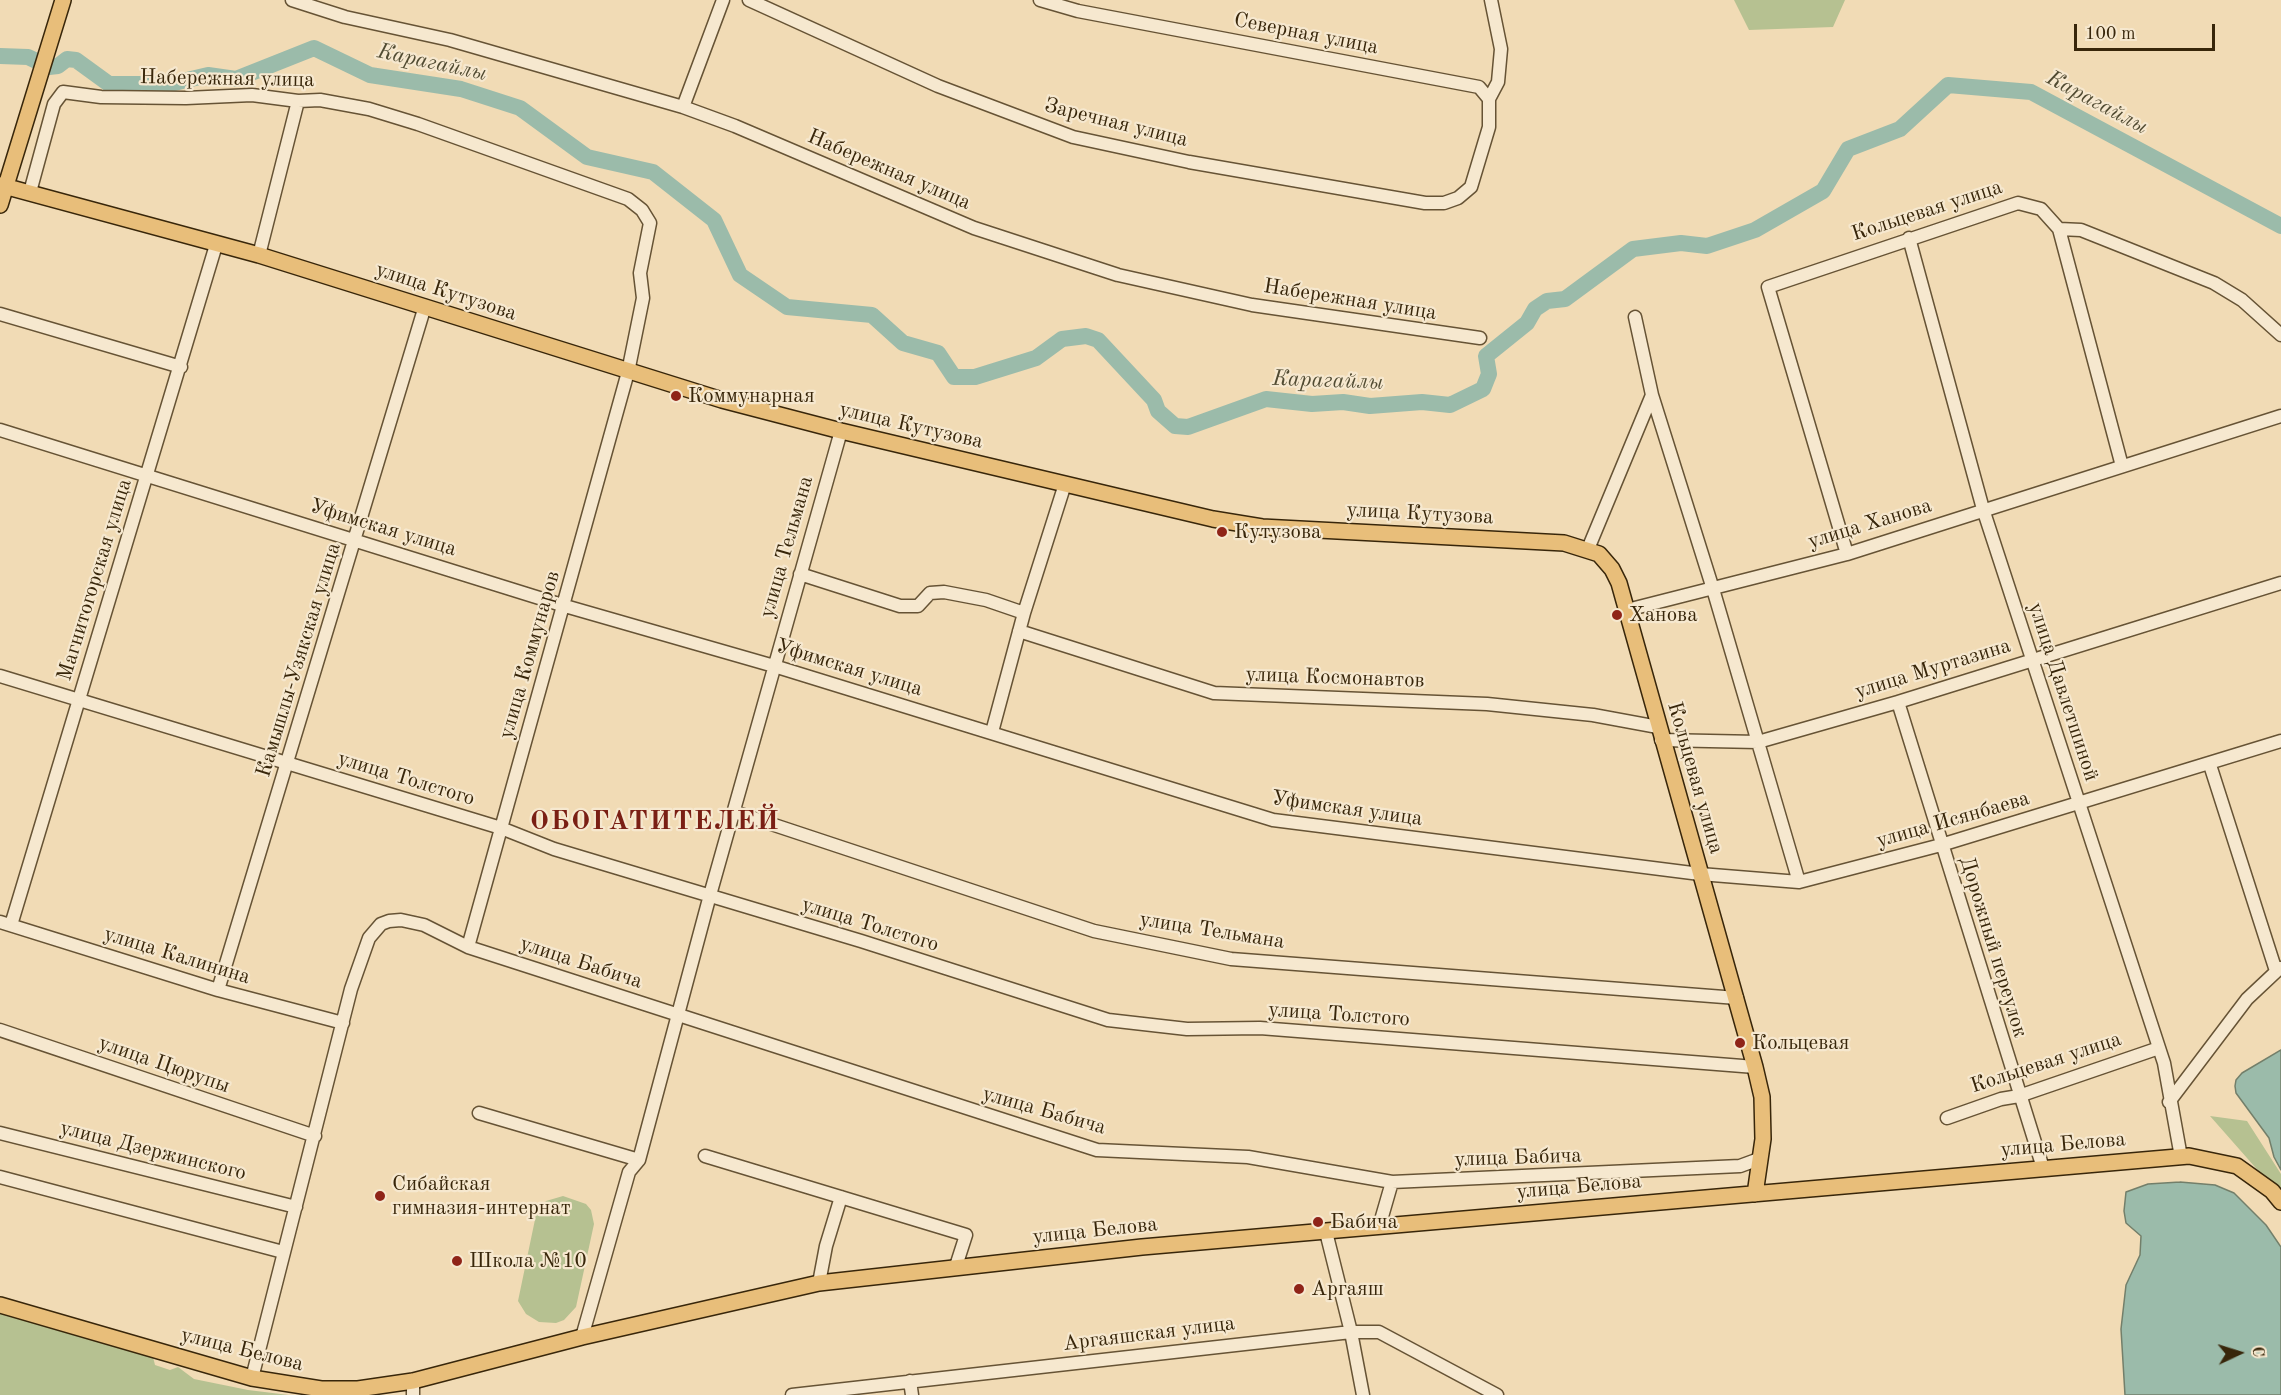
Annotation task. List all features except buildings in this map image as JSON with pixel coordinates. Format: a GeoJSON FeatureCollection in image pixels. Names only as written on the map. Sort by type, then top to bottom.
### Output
{"type":"FeatureCollection","features":[{"type":"Feature","properties":{"kind":"main road"},"geometry":{"type":"LineString","coordinates":[[0,205],[3,185],[63,0]]}},
{"type":"Feature","properties":{"kind":"main road","name":"улица Кутузова"},"geometry":{"type":"LineString","coordinates":[[3,185],[259,255],[628,372],[841,431],[1213,519],[1262,527],[1564,543],[1588,549]]}},
{"type":"Feature","properties":{"kind":"main road","name":"Кольцевая улица"},"geometry":{"type":"LineString","coordinates":[[1588,549],[1599,554],[1612,569],[1627,610],[1659,733],[1755,1067],[1762,1097],[1763,1139],[1755,1194]]}},
{"type":"Feature","properties":{"kind":"main road","name":"улица Белова"},"geometry":{"type":"LineString","coordinates":[[0,1305],[252,1378],[321,1389],[413,1388],[582,1337],[819,1283],[956,1266],[1572,1208],[2181,1156],[2206,1158],[2237,1166],[2272,1191],[2281,1202]]}},
{"type":"Feature","properties":{"kind":"street","name":"Набережная улица"},"geometry":{"type":"LineString","coordinates":[[292,0],[345,17],[450,40],[683,107],[735,126],[974,228],[1118,275],[1252,305],[1480,338]]}},
{"type":"Feature","properties":{"kind":"street"},"geometry":{"type":"LineString","coordinates":[[683,107],[723,0]]}},
{"type":"Feature","properties":{"kind":"street","name":"Заречная улица"},"geometry":{"type":"LineString","coordinates":[[749,0],[938,86],[1073,137],[1189,162],[1425,203],[1444,203],[1458,198],[1471,187],[1489,127],[1489,99]]}},
{"type":"Feature","properties":{"kind":"street","name":"Северная улица"},"geometry":{"type":"LineString","coordinates":[[1040,0],[1077,12],[1479,87],[1489,99]]}},
{"type":"Feature","properties":{"kind":"street"},"geometry":{"type":"LineString","coordinates":[[1489,99],[1498,82],[1501,49],[1491,0]]}},
{"type":"Feature","properties":{"kind":"street","name":"Набережная улица"},"geometry":{"type":"LineString","coordinates":[[30,192],[54,104],[63,92],[101,97],[186,98],[252,95],[298,101],[320,100],[418,124],[628,199],[642,210],[650,223]]}},
{"type":"Feature","properties":{"kind":"street"},"geometry":{"type":"LineString","coordinates":[[259,255],[298,101]]}},
{"type":"Feature","properties":{"kind":"street","name":"Кольцевая улица"},"geometry":{"type":"LineString","coordinates":[[1847,554],[1768,287],[2018,203],[2041,209],[2059,230]]}},
{"type":"Feature","properties":{"kind":"street","name":"улица Коммунаров"},"geometry":{"type":"LineString","coordinates":[[468,947],[565,606],[628,372],[644,298],[640,273],[650,223]]}},
{"type":"Feature","properties":{"kind":"street"},"geometry":{"type":"LineString","coordinates":[[2122,466],[2059,230],[2080,230],[2214,283],[2242,300],[2281,335]]}},
{"type":"Feature","properties":{"kind":"street","name":"улица Давлетшиной"},"geometry":{"type":"LineString","coordinates":[[1909,238],[1983,509],[2164,1063],[2169,1102],[2181,1156]]}},
{"type":"Feature","properties":{"kind":"street","name":"Магнитогорская улица"},"geometry":{"type":"LineString","coordinates":[[5,924],[79,701],[216,245]]}},
{"type":"Feature","properties":{"kind":"street","name":"Камышлы-Узякская улица"},"geometry":{"type":"LineString","coordinates":[[218,990],[288,765],[425,306]]}},
{"type":"Feature","properties":{"kind":"street"},"geometry":{"type":"LineString","coordinates":[[0,314],[181,367]]}},
{"type":"Feature","properties":{"kind":"street"},"geometry":{"type":"LineString","coordinates":[[1635,317],[1652,395],[1713,589],[1799,882]]}},
{"type":"Feature","properties":{"kind":"street"},"geometry":{"type":"LineString","coordinates":[[1588,549],[1652,395]]}},
{"type":"Feature","properties":{"kind":"street","name":"улица Ханова"},"geometry":{"type":"LineString","coordinates":[[1627,610],[1847,554],[2281,416]]}},
{"type":"Feature","properties":{"kind":"street","name":"Уфимская улица"},"geometry":{"type":"LineString","coordinates":[[0,430],[356,539],[565,606],[774,666],[1273,820],[1700,874]]}},
{"type":"Feature","properties":{"kind":"street","name":"улица Тельмана"},"geometry":{"type":"LineString","coordinates":[[679,1015],[710,896],[841,431]]}},
{"type":"Feature","properties":{"kind":"street"},"geometry":{"type":"LineString","coordinates":[[992,732],[1024,613],[1065,484]]}},
{"type":"Feature","properties":{"kind":"street"},"geometry":{"type":"LineString","coordinates":[[800,574],[900,606],[918,606],[930,593],[944,592],[986,600],[1024,613]]}},
{"type":"Feature","properties":{"kind":"street","name":"улица Муртазина"},"geometry":{"type":"LineString","coordinates":[[1659,733],[1758,742],[1898,702],[2281,583]]}},
{"type":"Feature","properties":{"kind":"street","name":"улица Космонавтов"},"geometry":{"type":"LineString","coordinates":[[1019,631],[1214,693],[1487,704],[1593,716],[1659,733]]}},
{"type":"Feature","properties":{"kind":"street","name":"улица Толстого"},"geometry":{"type":"LineString","coordinates":[[0,676],[501,828],[554,849],[1108,1020],[1188,1029],[1260,1028],[1755,1067]]}},
{"type":"Feature","properties":{"kind":"street","name":"Дорожный переулок"},"geometry":{"type":"LineString","coordinates":[[1898,702],[2043,1168]]}},
{"type":"Feature","properties":{"kind":"street","name":"улица Исянбаева"},"geometry":{"type":"LineString","coordinates":[[1700,874],[1799,882],[1941,845],[2078,805],[2211,765],[2281,741]]}},
{"type":"Feature","properties":{"kind":"street"},"geometry":{"type":"LineString","coordinates":[[2169,1102],[2247,999],[2279,969],[2211,765]]}},
{"type":"Feature","properties":{"kind":"street","name":"улица Тельмана"},"geometry":{"type":"LineString","coordinates":[[735,812],[1094,931],[1231,959],[1737,998]]}},
{"type":"Feature","properties":{"kind":"street","name":"улица Бабича"},"geometry":{"type":"LineString","coordinates":[[343,1023],[351,989],[369,938],[381,924],[401,920],[424,925],[468,947],[1097,1150],[1248,1157],[1392,1182],[1740,1166],[1759,1159]]}},
{"type":"Feature","properties":{"kind":"street","name":"улица Калинина"},"geometry":{"type":"LineString","coordinates":[[5,924],[218,990],[343,1023]]}},
{"type":"Feature","properties":{"kind":"street"},"geometry":{"type":"LineString","coordinates":[[582,1337],[629,1172],[639,1160],[679,1015]]}},
{"type":"Feature","properties":{"kind":"street"},"geometry":{"type":"LineString","coordinates":[[252,1378],[343,1023]]}},
{"type":"Feature","properties":{"kind":"street","name":"улица Цюрупы"},"geometry":{"type":"LineString","coordinates":[[0,1030],[315,1136]]}},
{"type":"Feature","properties":{"kind":"street","name":"Кольцевая улица"},"geometry":{"type":"LineString","coordinates":[[1947,1118],[2159,1048]]}},
{"type":"Feature","properties":{"kind":"street"},"geometry":{"type":"LineString","coordinates":[[479,1113],[639,1160]]}},
{"type":"Feature","properties":{"kind":"street","name":"улица Дзержинского"},"geometry":{"type":"LineString","coordinates":[[0,1133],[296,1207]]}},
{"type":"Feature","properties":{"kind":"street"},"geometry":{"type":"LineString","coordinates":[[705,1156],[966,1235],[956,1266]]}},
{"type":"Feature","properties":{"kind":"street"},"geometry":{"type":"LineString","coordinates":[[0,1177],[283,1252]]}},
{"type":"Feature","properties":{"kind":"street"},"geometry":{"type":"LineString","coordinates":[[1379,1227],[1392,1182]]}},
{"type":"Feature","properties":{"kind":"street"},"geometry":{"type":"LineString","coordinates":[[819,1283],[826,1246],[841,1197]]}},
{"type":"Feature","properties":{"kind":"street"},"geometry":{"type":"LineString","coordinates":[[1326,1232],[1351,1332],[1363,1395]]}},
{"type":"Feature","properties":{"kind":"street","name":"Аргаяшская улица"},"geometry":{"type":"LineString","coordinates":[[792,1395],[1351,1332],[1379,1332],[1497,1395]]}},
{"type":"Feature","properties":{"kind":"street"},"geometry":{"type":"LineString","coordinates":[[910,1381],[912,1395]]}},
{"type":"Feature","properties":{"kind":"green space"},"geometry":{"type":"Polygon","coordinates":[[[1734,0],[1845,0],[1833,27],[1749,30],[1734,0]]]}},
{"type":"Feature","properties":{"kind":"green space"},"geometry":{"type":"Polygon","coordinates":[[[2210,1116],[2247,1121],[2281,1174],[2281,1201],[2269,1183],[2210,1116]]]}},
{"type":"Feature","properties":{"kind":"green space"},"geometry":{"type":"Polygon","coordinates":[[[563,1196],[586,1204],[591,1210],[594,1224],[576,1307],[564,1320],[556,1323],[539,1322],[526,1314],[518,1301],[537,1210],[546,1201],[563,1196]]]}},
{"type":"Feature","properties":{"kind":"green space"},"geometry":{"type":"Polygon","coordinates":[[[0,1312],[153,1357],[155,1365],[170,1370],[178,1367],[194,1379],[248,1390],[289,1395],[0,1395],[0,1312]]]}},
{"type":"Feature","properties":{"kind":"shaded area"},"geometry":{"type":"Polygon","coordinates":[[[2281,1050],[2281,1170],[2274,1157],[2269,1138],[2236,1093],[2235,1086],[2236,1080],[2242,1073],[2281,1050]]]}},
{"type":"Feature","properties":{"kind":"shaded area"},"geometry":{"type":"Polygon","coordinates":[[[2180,1182],[2215,1185],[2234,1193],[2266,1225],[2281,1247],[2281,1395],[2125,1395],[2121,1329],[2126,1285],[2140,1255],[2141,1236],[2126,1223],[2124,1211],[2126,1192],[2148,1184],[2180,1182]]]}},
{"type":"Feature","properties":{"kind":"waterway","name":"Карагайлы"},"geometry":{"type":"LineString","coordinates":[[0,56],[28,57],[49,67],[58,66],[67,59],[76,60],[109,84],[170,84],[208,75],[236,79],[314,48],[370,75],[461,89],[520,108],[587,157],[653,172],[714,220],[740,275],[787,307],[872,315],[903,343],[938,353],[954,377],[975,377],[1036,358],[1062,339],[1086,336],[1098,340],[1154,400],[1158,411],[1175,426],[1188,427],[1266,399],[1312,404],[1343,402],[1370,406],[1422,402],[1450,405],[1483,389],[1489,374],[1486,356],[1527,323],[1535,309],[1547,301],[1565,299],[1633,249],[1681,243],[1707,246],[1755,230],[1823,191],[1848,149],[1900,129],[1948,85],[2031,92],[2281,226]]}},
{"type":"Feature","properties":{"kind":"place","name":"Коммунарная"},"geometry":{"type":"Point","coordinates":[676,396]}},
{"type":"Feature","properties":{"kind":"place","name":"Кутузова"},"geometry":{"type":"Point","coordinates":[1222,532]}},
{"type":"Feature","properties":{"kind":"place","name":"Ханова"},"geometry":{"type":"Point","coordinates":[1617,615]}},
{"type":"Feature","properties":{"kind":"place","name":"Кольцевая"},"geometry":{"type":"Point","coordinates":[1740,1043]}},
{"type":"Feature","properties":{"kind":"place","name":"Сибайская гимназия-интернат"},"geometry":{"type":"Point","coordinates":[380,1196]}},
{"type":"Feature","properties":{"kind":"place","name":"Бабича"},"geometry":{"type":"Point","coordinates":[1318,1222]}},
{"type":"Feature","properties":{"kind":"place","name":"Школа №10"},"geometry":{"type":"Point","coordinates":[457,1261]}},
{"type":"Feature","properties":{"kind":"place","name":"Аргаяш"},"geometry":{"type":"Point","coordinates":[1299,1289]}},
{"type":"Feature","properties":{"kind":"district","name":"ОБОГАТИТЕЛЕЙ"},"geometry":{"type":"Point","coordinates":[655,822]}}]}
